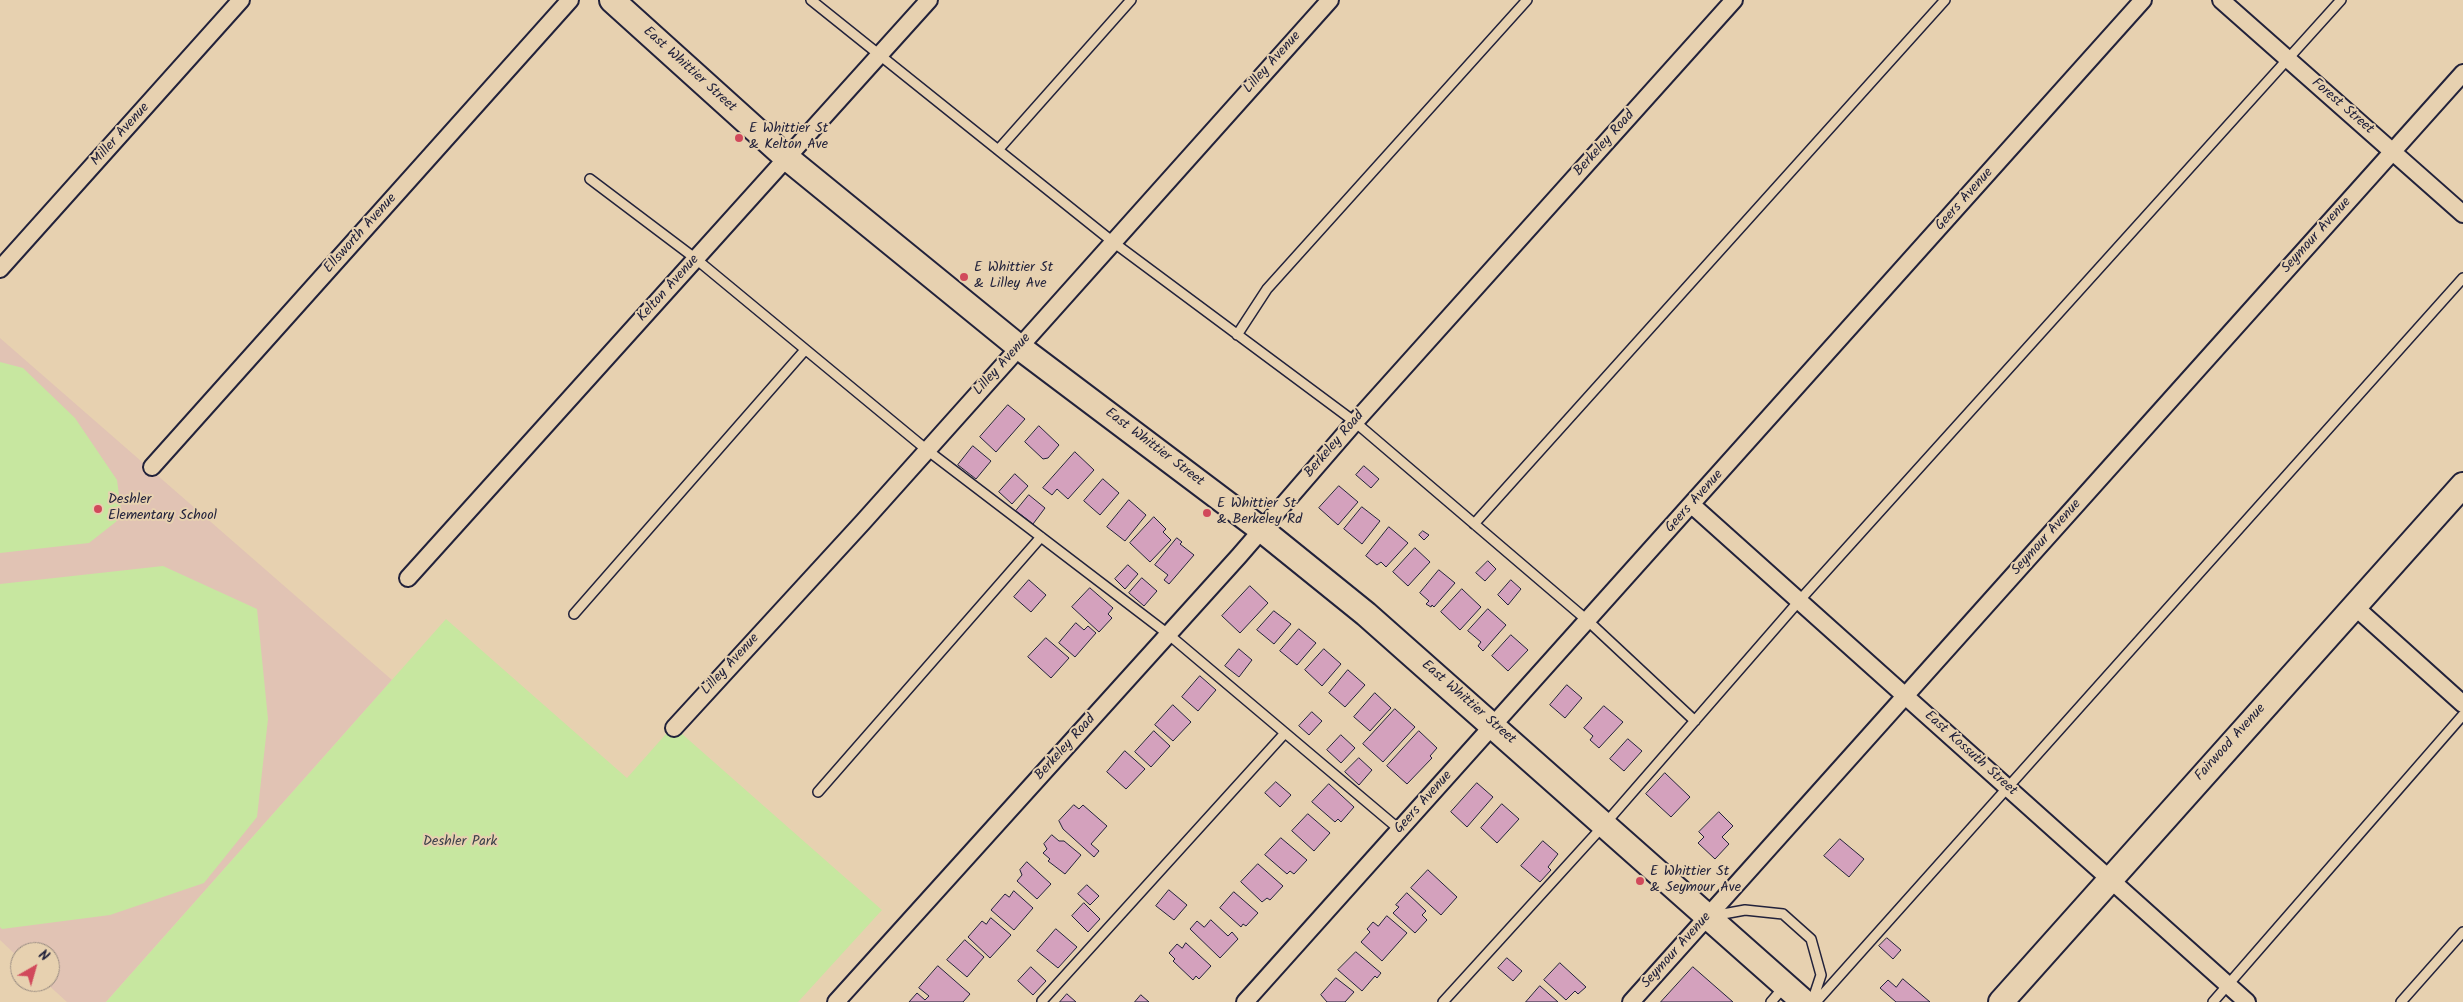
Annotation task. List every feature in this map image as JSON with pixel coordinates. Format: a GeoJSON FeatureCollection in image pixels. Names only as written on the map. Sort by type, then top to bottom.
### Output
{"type":"FeatureCollection","features":[{"type":"Feature","properties":{"kind":"street","name":"Miller Avenue"},"geometry":{"type":"LineString","coordinates":[[0,269],[241,0]]}},
{"type":"Feature","properties":{"kind":"street","name":"Ellsworth Avenue"},"geometry":{"type":"LineString","coordinates":[[152,467],[570,0]]}},
{"type":"Feature","properties":{"kind":"street","name":"East Whittier Street"},"geometry":{"type":"LineString","coordinates":[[612,0],[787,158],[1019,346],[1262,530],[1366,614],[1708,918],[1778,994],[1804,1002]]}},
{"type":"Feature","properties":{"kind":"street","name":"Kelton Avenue"},"geometry":{"type":"LineString","coordinates":[[408,578],[929,0]]}},
{"type":"Feature","properties":{"kind":"street","name":"Lilley Avenue"},"geometry":{"type":"LineString","coordinates":[[674,728],[1330,0]]}},
{"type":"Feature","properties":{"kind":"street","name":"Geers Avenue"},"geometry":{"type":"LineString","coordinates":[[1245,1002],[2143,0]]}},
{"type":"Feature","properties":{"kind":"street","name":"Forest Street"},"geometry":{"type":"LineString","coordinates":[[2221,0],[2463,214]]}},
{"type":"Feature","properties":{"kind":"street","name":"Berkeley Road"},"geometry":{"type":"LineString","coordinates":[[836,1002],[1262,530],[1355,422],[1726,3]]}},
{"type":"Feature","properties":{"kind":"street","name":"Seymour Avenue"},"geometry":{"type":"LineString","coordinates":[[1632,1002],[2463,74]]}},
{"type":"Feature","properties":{"kind":"street","name":"Fairwood Avenue"},"geometry":{"type":"LineString","coordinates":[[2000,1002],[2463,485]]}},
{"type":"Feature","properties":{"kind":"street","name":"East Kossuth Street"},"geometry":{"type":"LineString","coordinates":[[1692,505],[2247,1002]]}},
{"type":"Feature","properties":{"kind":"street"},"geometry":{"type":"LineString","coordinates":[[2354,606],[2463,704]]}},
{"type":"Feature","properties":{"kind":"lane"},"geometry":{"type":"LineString","coordinates":[[811,0],[1113,242],[1355,422],[1588,621],[1696,721]]}},
{"type":"Feature","properties":{"kind":"lane"},"geometry":{"type":"LineString","coordinates":[[998,150],[1131,0]]}},
{"type":"Feature","properties":{"kind":"lane"},"geometry":{"type":"LineString","coordinates":[[1238,335],[1267,289],[1527,0]]}},
{"type":"Feature","properties":{"kind":"lane"},"geometry":{"type":"LineString","coordinates":[[1474,524],[1946,0]]}},
{"type":"Feature","properties":{"kind":"lane"},"geometry":{"type":"LineString","coordinates":[[1443,1002],[1604,825],[1799,601],[2341,0]]}},
{"type":"Feature","properties":{"kind":"lane"},"geometry":{"type":"LineString","coordinates":[[590,178],[696,259],[926,450],[1168,634],[1400,830]]}},
{"type":"Feature","properties":{"kind":"lane"},"geometry":{"type":"LineString","coordinates":[[1814,1002],[2008,788],[2463,278]]}},
{"type":"Feature","properties":{"kind":"lane"},"geometry":{"type":"LineString","coordinates":[[574,614],[805,350]]}},
{"type":"Feature","properties":{"kind":"lane"},"geometry":{"type":"LineString","coordinates":[[818,792],[1041,537]]}},
{"type":"Feature","properties":{"kind":"lane"},"geometry":{"type":"LineString","coordinates":[[2214,1002],[2463,715]]}},
{"type":"Feature","properties":{"kind":"lane"},"geometry":{"type":"LineString","coordinates":[[1042,1001],[1285,733]]}},
{"type":"Feature","properties":{"kind":"lane"},"geometry":{"type":"LineString","coordinates":[[1708,918],[1745,910],[1783,914],[1811,939],[1821,975],[1814,1002]]}},
{"type":"Feature","properties":{"kind":"lane"},"geometry":{"type":"LineString","coordinates":[[2401,1002],[2463,932]]}},
{"type":"Feature","properties":{"kind":"shaded area","name":"Deshler Elementary School"},"geometry":{"type":"Polygon","coordinates":[[[0,338],[392,680],[106,1002],[67,1002],[56,992],[60,992],[60,942],[10,942],[10,950],[0,940],[0,338]]]}},
{"type":"Feature","properties":{"kind":"green space"},"geometry":{"type":"Polygon","coordinates":[[[0,362],[23,368],[75,418],[117,480],[122,517],[89,543],[0,553],[0,362]]]}},
{"type":"Feature","properties":{"kind":"green space"},"geometry":{"type":"Polygon","coordinates":[[[163,566],[257,609],[268,719],[257,817],[204,883],[110,915],[2,929],[0,927],[0,584],[163,566]]]}},
{"type":"Feature","properties":{"kind":"green space","name":"Deshler Park"},"geometry":{"type":"Polygon","coordinates":[[[446,619],[627,778],[673,726],[882,910],[798,1002],[106,1002],[446,619]]]}},
{"type":"Feature","properties":{"kind":"building"},"geometry":{"type":"Polygon","coordinates":[[[1008,405],[1025,419],[996,452],[980,437],[1008,405]]]}},
{"type":"Feature","properties":{"kind":"building"},"geometry":{"type":"Polygon","coordinates":[[[1039,426],[1059,445],[1048,458],[1043,459],[1025,442],[1039,426]]]}},
{"type":"Feature","properties":{"kind":"building"},"geometry":{"type":"Polygon","coordinates":[[[973,446],[991,461],[976,479],[958,465],[973,446]]]}},
{"type":"Feature","properties":{"kind":"building"},"geometry":{"type":"Polygon","coordinates":[[[1075,452],[1094,470],[1068,499],[1057,489],[1052,495],[1043,488],[1075,452]]]}},
{"type":"Feature","properties":{"kind":"building"},"geometry":{"type":"Polygon","coordinates":[[[1364,466],[1379,479],[1371,488],[1356,475],[1364,466]]]}},
{"type":"Feature","properties":{"kind":"building"},"geometry":{"type":"Polygon","coordinates":[[[1015,474],[1028,486],[1012,504],[999,492],[1015,474]]]}},
{"type":"Feature","properties":{"kind":"building"},"geometry":{"type":"Polygon","coordinates":[[[1103,479],[1119,493],[1100,515],[1084,501],[1103,479]]]}},
{"type":"Feature","properties":{"kind":"building"},"geometry":{"type":"Polygon","coordinates":[[[1339,486],[1358,502],[1338,525],[1319,508],[1339,486]]]}},
{"type":"Feature","properties":{"kind":"building"},"geometry":{"type":"Polygon","coordinates":[[[1029,495],[1045,508],[1033,524],[1016,511],[1029,495]]]}},
{"type":"Feature","properties":{"kind":"building"},"geometry":{"type":"Polygon","coordinates":[[[1129,500],[1146,515],[1125,541],[1107,527],[1129,500]]]}},
{"type":"Feature","properties":{"kind":"building"},"geometry":{"type":"Polygon","coordinates":[[[1362,507],[1380,521],[1362,544],[1344,529],[1362,507]]]}},
{"type":"Feature","properties":{"kind":"building"},"geometry":{"type":"Polygon","coordinates":[[[1154,517],[1166,529],[1163,532],[1171,540],[1150,562],[1130,543],[1154,517]]]}},
{"type":"Feature","properties":{"kind":"building"},"geometry":{"type":"Polygon","coordinates":[[[1389,527],[1408,543],[1386,567],[1381,562],[1377,565],[1366,556],[1389,527]]]}},
{"type":"Feature","properties":{"kind":"building"},"geometry":{"type":"Polygon","coordinates":[[[1423,531],[1429,535],[1424,540],[1419,535],[1423,531]]]}},
{"type":"Feature","properties":{"kind":"building"},"geometry":{"type":"Polygon","coordinates":[[[1177,538],[1182,542],[1180,544],[1194,555],[1169,584],[1164,580],[1168,575],[1155,565],[1177,538]]]}},
{"type":"Feature","properties":{"kind":"building"},"geometry":{"type":"Polygon","coordinates":[[[1415,548],[1430,562],[1408,586],[1393,572],[1415,548]]]}},
{"type":"Feature","properties":{"kind":"building"},"geometry":{"type":"Polygon","coordinates":[[[1488,561],[1496,569],[1485,581],[1476,573],[1488,561]]]}},
{"type":"Feature","properties":{"kind":"building"},"geometry":{"type":"Polygon","coordinates":[[[1128,565],[1138,574],[1125,589],[1115,579],[1128,565]]]}},
{"type":"Feature","properties":{"kind":"building"},"geometry":{"type":"Polygon","coordinates":[[[1439,570],[1455,583],[1434,607],[1432,605],[1431,607],[1426,604],[1429,601],[1420,593],[1439,570]]]}},
{"type":"Feature","properties":{"kind":"building"},"geometry":{"type":"Polygon","coordinates":[[[1142,578],[1157,591],[1144,606],[1129,593],[1142,578]]]}},
{"type":"Feature","properties":{"kind":"building"},"geometry":{"type":"Polygon","coordinates":[[[1029,580],[1046,595],[1031,612],[1014,597],[1029,580]]]}},
{"type":"Feature","properties":{"kind":"building"},"geometry":{"type":"Polygon","coordinates":[[[1511,580],[1521,589],[1508,605],[1498,595],[1511,580]]]}},
{"type":"Feature","properties":{"kind":"building"},"geometry":{"type":"Polygon","coordinates":[[[1250,586],[1268,603],[1240,633],[1222,616],[1250,586]]]}},
{"type":"Feature","properties":{"kind":"building"},"geometry":{"type":"Polygon","coordinates":[[[1090,588],[1113,608],[1108,614],[1112,618],[1099,632],[1072,607],[1090,588]]]}},
{"type":"Feature","properties":{"kind":"building"},"geometry":{"type":"Polygon","coordinates":[[[1462,589],[1481,607],[1460,630],[1441,612],[1462,589]]]}},
{"type":"Feature","properties":{"kind":"building"},"geometry":{"type":"Polygon","coordinates":[[[1488,609],[1506,625],[1483,651],[1478,646],[1481,642],[1468,631],[1488,609]]]}},
{"type":"Feature","properties":{"kind":"building"},"geometry":{"type":"Polygon","coordinates":[[[1274,611],[1291,624],[1274,644],[1257,630],[1274,611]]]}},
{"type":"Feature","properties":{"kind":"building"},"geometry":{"type":"Polygon","coordinates":[[[1076,623],[1084,630],[1088,626],[1096,633],[1075,657],[1059,643],[1076,623]]]}},
{"type":"Feature","properties":{"kind":"building"},"geometry":{"type":"Polygon","coordinates":[[[1299,629],[1316,643],[1297,665],[1280,651],[1299,629]]]}},
{"type":"Feature","properties":{"kind":"building"},"geometry":{"type":"Polygon","coordinates":[[[1511,635],[1528,650],[1508,671],[1492,656],[1511,635]]]}},
{"type":"Feature","properties":{"kind":"building"},"geometry":{"type":"Polygon","coordinates":[[[1046,638],[1069,658],[1051,678],[1028,657],[1046,638]]]}},
{"type":"Feature","properties":{"kind":"building"},"geometry":{"type":"Polygon","coordinates":[[[1239,649],[1252,660],[1239,677],[1225,666],[1239,649]]]}},
{"type":"Feature","properties":{"kind":"building"},"geometry":{"type":"Polygon","coordinates":[[[1324,649],[1341,664],[1322,686],[1305,670],[1324,649]]]}},
{"type":"Feature","properties":{"kind":"building"},"geometry":{"type":"Polygon","coordinates":[[[1348,670],[1365,685],[1345,707],[1329,693],[1348,670]]]}},
{"type":"Feature","properties":{"kind":"building"},"geometry":{"type":"Polygon","coordinates":[[[1200,676],[1216,690],[1198,711],[1182,697],[1200,676]]]}},
{"type":"Feature","properties":{"kind":"building"},"geometry":{"type":"Polygon","coordinates":[[[1567,685],[1582,698],[1565,718],[1550,705],[1567,685]]]}},
{"type":"Feature","properties":{"kind":"building"},"geometry":{"type":"Polygon","coordinates":[[[1375,693],[1391,708],[1370,731],[1354,717],[1375,693]]]}},
{"type":"Feature","properties":{"kind":"building"},"geometry":{"type":"Polygon","coordinates":[[[1173,705],[1191,722],[1173,741],[1155,725],[1173,705]]]}},
{"type":"Feature","properties":{"kind":"building"},"geometry":{"type":"Polygon","coordinates":[[[1604,706],[1623,722],[1599,748],[1590,740],[1593,736],[1584,728],[1604,706]]]}},
{"type":"Feature","properties":{"kind":"building"},"geometry":{"type":"Polygon","coordinates":[[[1395,709],[1415,727],[1383,762],[1363,744],[1395,709]]]}},
{"type":"Feature","properties":{"kind":"building"},"geometry":{"type":"Polygon","coordinates":[[[1312,712],[1322,721],[1309,735],[1299,726],[1312,712]]]}},
{"type":"Feature","properties":{"kind":"building"},"geometry":{"type":"Polygon","coordinates":[[[1154,731],[1170,746],[1151,767],[1135,752],[1154,731]]]}},
{"type":"Feature","properties":{"kind":"building"},"geometry":{"type":"Polygon","coordinates":[[[1419,731],[1437,748],[1430,756],[1432,758],[1407,784],[1387,766],[1419,731]]]}},
{"type":"Feature","properties":{"kind":"building"},"geometry":{"type":"Polygon","coordinates":[[[1341,735],[1355,748],[1341,763],[1327,750],[1341,735]]]}},
{"type":"Feature","properties":{"kind":"building"},"geometry":{"type":"Polygon","coordinates":[[[1628,739],[1642,751],[1624,771],[1610,759],[1628,739]]]}},
{"type":"Feature","properties":{"kind":"building"},"geometry":{"type":"Polygon","coordinates":[[[1125,751],[1145,769],[1126,789],[1107,772],[1125,751]]]}},
{"type":"Feature","properties":{"kind":"building"},"geometry":{"type":"Polygon","coordinates":[[[1359,758],[1372,770],[1359,785],[1345,772],[1359,758]]]}},
{"type":"Feature","properties":{"kind":"building"},"geometry":{"type":"Polygon","coordinates":[[[1665,773],[1690,797],[1671,817],[1646,794],[1665,773]]]}},
{"type":"Feature","properties":{"kind":"building"},"geometry":{"type":"Polygon","coordinates":[[[1276,782],[1291,795],[1280,807],[1265,793],[1276,782]]]}},
{"type":"Feature","properties":{"kind":"building"},"geometry":{"type":"Polygon","coordinates":[[[1477,783],[1493,797],[1467,827],[1451,812],[1477,783]]]}},
{"type":"Feature","properties":{"kind":"building"},"geometry":{"type":"Polygon","coordinates":[[[1329,784],[1354,807],[1341,822],[1338,819],[1335,822],[1312,802],[1329,784]]]}},
{"type":"Feature","properties":{"kind":"building"},"geometry":{"type":"Polygon","coordinates":[[[1502,804],[1519,819],[1497,843],[1481,828],[1502,804]]]}},
{"type":"Feature","properties":{"kind":"building"},"geometry":{"type":"Polygon","coordinates":[[[1074,805],[1079,809],[1083,805],[1107,826],[1091,844],[1099,851],[1094,857],[1063,829],[1059,821],[1074,805]]]}},
{"type":"Feature","properties":{"kind":"building"},"geometry":{"type":"Polygon","coordinates":[[[1719,812],[1733,826],[1722,837],[1729,844],[1715,859],[1698,843],[1704,837],[1699,832],[1719,812]]]}},
{"type":"Feature","properties":{"kind":"building"},"geometry":{"type":"Polygon","coordinates":[[[1308,814],[1330,833],[1314,851],[1292,831],[1308,814]]]}},
{"type":"Feature","properties":{"kind":"building"},"geometry":{"type":"Polygon","coordinates":[[[1052,835],[1059,841],[1064,841],[1081,855],[1065,874],[1048,861],[1050,859],[1043,853],[1047,849],[1044,844],[1052,835]]]}},
{"type":"Feature","properties":{"kind":"building"},"geometry":{"type":"Polygon","coordinates":[[[1281,838],[1307,860],[1294,874],[1290,871],[1287,874],[1265,855],[1281,838]]]}},
{"type":"Feature","properties":{"kind":"building"},"geometry":{"type":"Polygon","coordinates":[[[1840,839],[1864,859],[1849,877],[1824,856],[1840,839]]]}},
{"type":"Feature","properties":{"kind":"building"},"geometry":{"type":"Polygon","coordinates":[[[1543,841],[1558,854],[1548,867],[1551,870],[1540,882],[1521,866],[1543,841]]]}},
{"type":"Feature","properties":{"kind":"building"},"geometry":{"type":"Polygon","coordinates":[[[1027,862],[1051,884],[1037,899],[1017,881],[1022,875],[1020,870],[1027,862]]]}},
{"type":"Feature","properties":{"kind":"building"},"geometry":{"type":"Polygon","coordinates":[[[1258,864],[1283,886],[1270,900],[1267,898],[1262,902],[1241,882],[1258,864]]]}},
{"type":"Feature","properties":{"kind":"building"},"geometry":{"type":"Polygon","coordinates":[[[1428,870],[1457,897],[1441,915],[1411,888],[1428,870]]]}},
{"type":"Feature","properties":{"kind":"building"},"geometry":{"type":"Polygon","coordinates":[[[1087,885],[1099,896],[1090,905],[1078,894],[1087,885]]]}},
{"type":"Feature","properties":{"kind":"building"},"geometry":{"type":"Polygon","coordinates":[[[1169,890],[1187,905],[1174,920],[1156,906],[1169,890]]]}},
{"type":"Feature","properties":{"kind":"building"},"geometry":{"type":"Polygon","coordinates":[[[1014,891],[1033,908],[1014,930],[991,910],[1005,894],[1009,897],[1014,891]]]}},
{"type":"Feature","properties":{"kind":"building"},"geometry":{"type":"Polygon","coordinates":[[[1234,892],[1258,913],[1246,926],[1243,924],[1241,927],[1220,908],[1234,892]]]}},
{"type":"Feature","properties":{"kind":"building"},"geometry":{"type":"Polygon","coordinates":[[[1407,893],[1426,911],[1422,915],[1427,920],[1415,933],[1393,913],[1399,907],[1396,905],[1407,893]]]}},
{"type":"Feature","properties":{"kind":"building"},"geometry":{"type":"Polygon","coordinates":[[[1084,903],[1100,919],[1088,932],[1072,916],[1084,903]]]}},
{"type":"Feature","properties":{"kind":"building"},"geometry":{"type":"Polygon","coordinates":[[[1387,916],[1407,933],[1382,961],[1361,942],[1370,932],[1367,929],[1373,922],[1378,926],[1387,916]]]}},
{"type":"Feature","properties":{"kind":"building"},"geometry":{"type":"Polygon","coordinates":[[[991,918],[1011,935],[990,958],[968,937],[982,921],[986,924],[991,918]]]}},
{"type":"Feature","properties":{"kind":"building"},"geometry":{"type":"Polygon","coordinates":[[[1211,920],[1228,936],[1232,932],[1238,939],[1220,958],[1190,929],[1197,921],[1204,927],[1211,920]]]}},
{"type":"Feature","properties":{"kind":"building"},"geometry":{"type":"Polygon","coordinates":[[[1056,929],[1077,947],[1058,968],[1037,951],[1056,929]]]}},
{"type":"Feature","properties":{"kind":"building"},"geometry":{"type":"Polygon","coordinates":[[[1887,938],[1901,950],[1893,959],[1879,946],[1887,938]]]}},
{"type":"Feature","properties":{"kind":"building"},"geometry":{"type":"Polygon","coordinates":[[[965,940],[984,957],[967,977],[947,960],[965,940]]]}},
{"type":"Feature","properties":{"kind":"building"},"geometry":{"type":"Polygon","coordinates":[[[1186,943],[1211,966],[1199,979],[1196,976],[1193,980],[1173,961],[1175,959],[1169,953],[1177,944],[1182,948],[1186,943]]]}},
{"type":"Feature","properties":{"kind":"building"},"geometry":{"type":"Polygon","coordinates":[[[1356,952],[1381,973],[1377,978],[1375,976],[1362,991],[1338,970],[1356,952]]]}},
{"type":"Feature","properties":{"kind":"building"},"geometry":{"type":"Polygon","coordinates":[[[1507,958],[1522,971],[1513,981],[1498,968],[1507,958]]]}},
{"type":"Feature","properties":{"kind":"building"},"geometry":{"type":"Polygon","coordinates":[[[1560,963],[1586,987],[1578,994],[1575,991],[1566,1000],[1544,980],[1560,963]]]}},
{"type":"Feature","properties":{"kind":"building"},"geometry":{"type":"Polygon","coordinates":[[[938,966],[970,994],[963,1002],[909,1002],[917,993],[925,1000],[929,996],[919,988],[938,966]]]}},
{"type":"Feature","properties":{"kind":"building"},"geometry":{"type":"Polygon","coordinates":[[[1031,967],[1046,981],[1033,995],[1018,981],[1031,967]]]}},
{"type":"Feature","properties":{"kind":"building"},"geometry":{"type":"Polygon","coordinates":[[[1693,967],[1733,1002],[1661,1002],[1693,967]]]}},
{"type":"Feature","properties":{"kind":"building"},"geometry":{"type":"Polygon","coordinates":[[[1336,978],[1354,992],[1345,1002],[1327,1002],[1321,995],[1336,978]]]}},
{"type":"Feature","properties":{"kind":"building"},"geometry":{"type":"Polygon","coordinates":[[[1903,979],[1930,1002],[1896,1002],[1880,988],[1888,980],[1896,987],[1903,979]]]}},
{"type":"Feature","properties":{"kind":"building"},"geometry":{"type":"Polygon","coordinates":[[[1540,986],[1558,1002],[1526,1002],[1540,986]]]}},
{"type":"Feature","properties":{"kind":"building"},"geometry":{"type":"Polygon","coordinates":[[[1067,994],[1076,1002],[1060,1002],[1067,994]]]}},
{"type":"Feature","properties":{"kind":"building"},"geometry":{"type":"Polygon","coordinates":[[[1141,995],[1149,1002],[1135,1002],[1141,995]]]}},
{"type":"Feature","properties":{"kind":"place","name":"E Whittier St & Kelton Ave"},"geometry":{"type":"Point","coordinates":[739,138]}},
{"type":"Feature","properties":{"kind":"place","name":"E Whittier St & Lilley Ave"},"geometry":{"type":"Point","coordinates":[964,277]}},
{"type":"Feature","properties":{"kind":"place","name":"Deshler Elementary School"},"geometry":{"type":"Point","coordinates":[98,509]}},
{"type":"Feature","properties":{"kind":"place","name":"E Whittier St & Berkeley Rd"},"geometry":{"type":"Point","coordinates":[1207,513]}},
{"type":"Feature","properties":{"kind":"place","name":"E Whittier St & Seymour Ave"},"geometry":{"type":"Point","coordinates":[1640,881]}}]}
